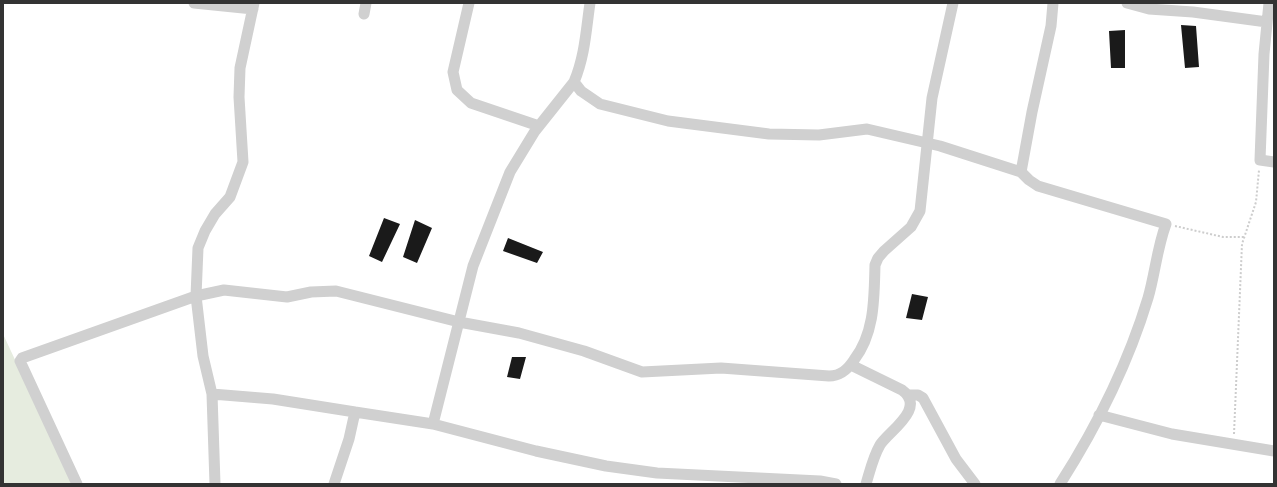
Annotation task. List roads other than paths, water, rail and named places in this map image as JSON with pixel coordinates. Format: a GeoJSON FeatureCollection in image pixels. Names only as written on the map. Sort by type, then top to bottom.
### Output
{"type":"FeatureCollection","features":[{"type":"Feature","properties":{"kind":"street"},"geometry":{"type":"LineString","coordinates":[[194,3],[253,6],[240,68],[239,97],[243,162],[230,197],[215,214],[204,231],[198,248],[196,296],[203,356],[212,394],[215,484]]}},
{"type":"Feature","properties":{"kind":"street"},"geometry":{"type":"LineString","coordinates":[[364,14],[366,3]]}},
{"type":"Feature","properties":{"kind":"street"},"geometry":{"type":"LineString","coordinates":[[469,3],[453,72],[457,90],[471,103],[539,126]]}},
{"type":"Feature","properties":{"kind":"street"},"geometry":{"type":"LineString","coordinates":[[433,424],[474,266],[510,172],[539,126],[574,82],[584,49],[590,3]]}},
{"type":"Feature","properties":{"kind":"street"},"geometry":{"type":"LineString","coordinates":[[77,484],[21,365],[22,358],[196,296],[224,290],[287,297],[310,292],[336,291],[459,322],[519,333],[559,344],[642,372],[720,368],[836,376],[851,366],[861,352],[870,328],[875,265],[878,258],[911,227],[918,218],[932,98],[953,3]]}},
{"type":"Feature","properties":{"kind":"street"},"geometry":{"type":"LineString","coordinates":[[1022,172],[1032,112],[1051,26],[1053,3]]}},
{"type":"Feature","properties":{"kind":"street"},"geometry":{"type":"LineString","coordinates":[[1126,3],[1149,9],[1193,12],[1267,22]]}},
{"type":"Feature","properties":{"kind":"street"},"geometry":{"type":"LineString","coordinates":[[1269,3],[1267,22],[1269,56],[1260,160],[1274,162]]}},
{"type":"Feature","properties":{"kind":"street"},"geometry":{"type":"LineString","coordinates":[[574,82],[581,91],[600,104],[668,121],[742,131],[798,135],[867,129],[927,143],[1022,172],[1029,180],[1038,186],[1166,224],[1161,238],[1148,298],[1120,375],[1088,440],[1060,484]]}},
{"type":"Feature","properties":{"kind":"street"},"geometry":{"type":"LineString","coordinates":[[851,366],[908,395],[918,395],[923,398],[956,459],[975,484]]}},
{"type":"Feature","properties":{"kind":"street"},"geometry":{"type":"LineString","coordinates":[[212,394],[273,400],[433,424],[536,451],[606,466],[657,473],[813,481],[836,484]]}},
{"type":"Feature","properties":{"kind":"street"},"geometry":{"type":"LineString","coordinates":[[866,484],[879,447],[884,439],[905,418],[909,410],[910,402],[908,395]]}},
{"type":"Feature","properties":{"kind":"street"},"geometry":{"type":"LineString","coordinates":[[334,484],[349,439],[354,412]]}},
{"type":"Feature","properties":{"kind":"street"},"geometry":{"type":"LineString","coordinates":[[1099,415],[1172,434],[1274,451]]}}]}
